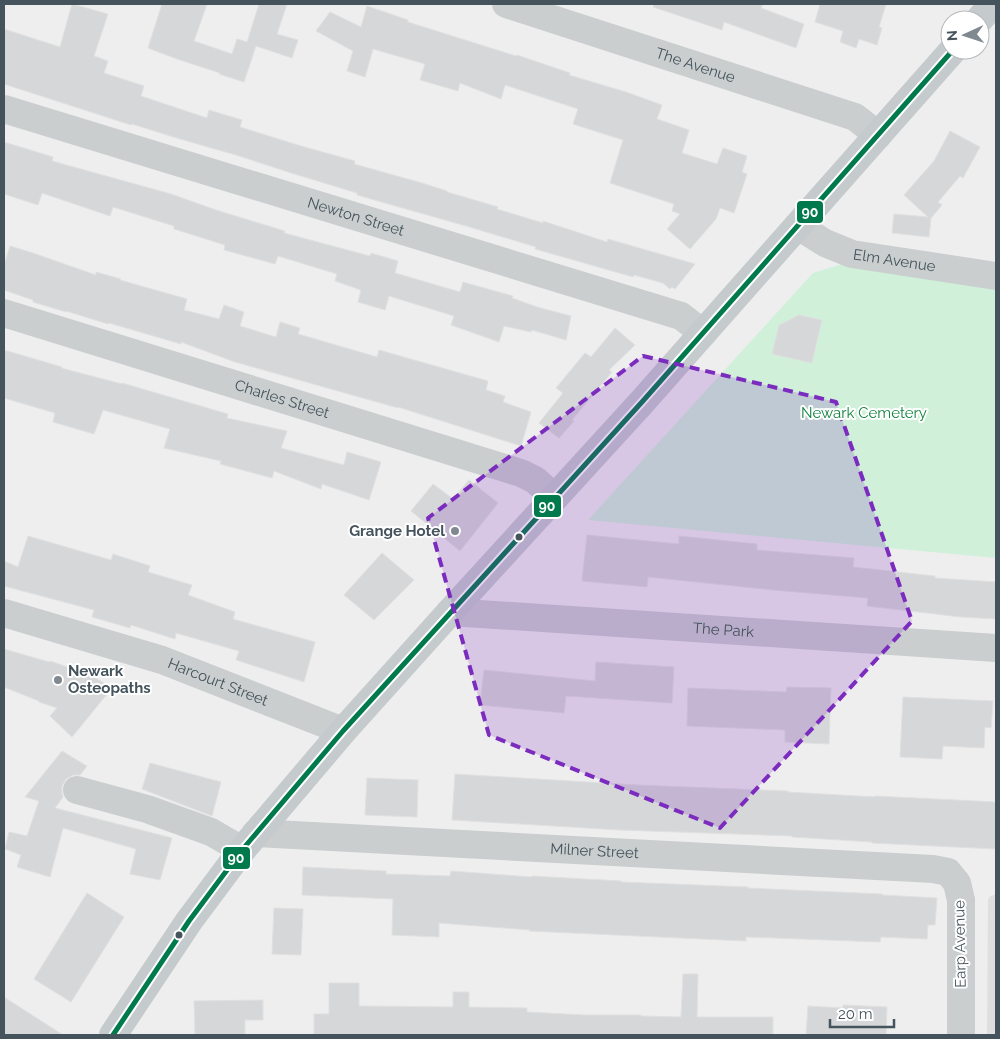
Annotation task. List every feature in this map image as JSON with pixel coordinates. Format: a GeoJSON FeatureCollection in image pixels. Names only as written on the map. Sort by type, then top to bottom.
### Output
{"type":"FeatureCollection","features":[{"type":"Feature","properties":{"kind":"main road"},"geometry":{"type":"LineString","coordinates":[[113,1035],[189,921],[249,842],[343,731],[642,402],[944,60]]}},
{"type":"Feature","properties":{"kind":"street","name":"The Avenue"},"geometry":{"type":"LineString","coordinates":[[506,4],[855,117],[878,135]]}},
{"type":"Feature","properties":{"kind":"street","name":"Newton Street"},"geometry":{"type":"LineString","coordinates":[[4,109],[681,316],[703,333]]}},
{"type":"Feature","properties":{"kind":"street","name":"Elm Avenue"},"geometry":{"type":"LineString","coordinates":[[798,226],[825,243],[852,254],[996,276]]}},
{"type":"Feature","properties":{"kind":"street","name":"Charles Street"},"geometry":{"type":"LineString","coordinates":[[4,314],[521,473],[535,480],[554,497]]}},
{"type":"Feature","properties":{"kind":"street","name":"The Park"},"geometry":{"type":"LineString","coordinates":[[450,612],[996,648]]}},
{"type":"Feature","properties":{"kind":"street","name":"Harcourt Street"},"geometry":{"type":"LineString","coordinates":[[4,613],[162,660],[343,731]]}},
{"type":"Feature","properties":{"kind":"street"},"geometry":{"type":"LineString","coordinates":[[76,790],[147,809],[211,832],[249,842]]}},
{"type":"Feature","properties":{"kind":"street","name":"Milner Street"},"geometry":{"type":"LineString","coordinates":[[249,842],[933,869]]}},
{"type":"Feature","properties":{"kind":"street","name":"Earp Avenue"},"geometry":{"type":"LineString","coordinates":[[933,869],[948,872],[957,883],[961,900],[961,1035]]}},
{"type":"Feature","properties":{"kind":"highlighted area"},"geometry":{"type":"Polygon","coordinates":[[[643,356],[836,402],[912,621],[720,828],[489,735],[428,518],[643,356]]]}},
{"type":"Feature","properties":{"kind":"shaded area"},"geometry":{"type":"Polygon","coordinates":[[[996,894],[996,1035],[987,1035],[988,901],[989,897],[996,894]]]}},
{"type":"Feature","properties":{"kind":"green space","name":"Newark Cemetery"},"geometry":{"type":"Polygon","coordinates":[[[842,264],[996,288],[996,558],[588,520],[813,273],[842,264]]]}},
{"type":"Feature","properties":{"kind":"building"},"geometry":{"type":"Polygon","coordinates":[[[72,4],[108,14],[94,56],[108,61],[104,73],[144,86],[141,96],[207,118],[209,110],[242,120],[240,127],[355,161],[354,164],[422,183],[498,207],[497,209],[543,223],[543,221],[607,242],[608,239],[695,264],[675,289],[672,287],[670,289],[663,283],[634,275],[633,277],[535,249],[536,247],[357,195],[357,193],[236,155],[131,125],[4,84],[4,29],[60,47],[72,4]]]}},
{"type":"Feature","properties":{"kind":"building"},"geometry":{"type":"Polygon","coordinates":[[[162,4],[207,4],[194,41],[232,54],[237,39],[247,42],[259,4],[287,4],[277,34],[298,40],[292,58],[256,46],[244,82],[148,48],[162,4]]]}},
{"type":"Feature","properties":{"kind":"building"},"geometry":{"type":"Polygon","coordinates":[[[654,4],[763,4],[761,8],[804,24],[796,48],[724,22],[722,30],[653,7],[654,4]]]}},
{"type":"Feature","properties":{"kind":"building"},"geometry":{"type":"Polygon","coordinates":[[[820,4],[886,4],[879,27],[882,28],[877,45],[859,39],[856,48],[840,42],[843,31],[815,22],[820,4]]]}},
{"type":"Feature","properties":{"kind":"building"},"geometry":{"type":"Polygon","coordinates":[[[367,6],[408,20],[408,22],[517,55],[570,73],[569,75],[662,105],[657,119],[689,130],[682,153],[717,164],[723,148],[747,156],[742,172],[747,174],[734,213],[720,208],[716,219],[690,249],[667,229],[680,214],[672,211],[674,204],[610,183],[623,140],[573,124],[578,109],[505,85],[501,99],[460,83],[458,91],[420,80],[425,64],[373,49],[365,77],[347,71],[353,51],[316,31],[330,12],[361,27],[367,6]]]}},
{"type":"Feature","properties":{"kind":"building"},"geometry":{"type":"Polygon","coordinates":[[[950,131],[980,147],[963,178],[960,176],[938,202],[942,205],[931,218],[929,237],[892,233],[894,214],[928,217],[904,195],[934,161],[950,131]]]}},
{"type":"Feature","properties":{"kind":"building"},"geometry":{"type":"Polygon","coordinates":[[[4,142],[53,157],[52,161],[171,194],[285,231],[284,233],[370,256],[371,253],[398,261],[395,273],[460,292],[463,282],[513,296],[512,298],[537,307],[571,316],[566,340],[532,330],[531,332],[504,326],[499,342],[451,325],[454,316],[389,296],[385,310],[358,302],[361,290],[335,281],[337,274],[278,256],[275,264],[224,250],[225,245],[174,229],[174,226],[113,207],[110,216],[42,193],[38,205],[4,194],[4,142]]]}},
{"type":"Feature","properties":{"kind":"building"},"geometry":{"type":"Polygon","coordinates":[[[10,246],[96,275],[96,272],[187,299],[184,310],[219,319],[224,305],[244,312],[240,326],[276,337],[280,322],[300,328],[298,334],[377,357],[379,350],[488,381],[486,390],[505,396],[503,402],[531,412],[521,446],[398,407],[235,362],[181,342],[181,344],[33,302],[33,300],[4,290],[4,265],[10,246]]]}},
{"type":"Feature","properties":{"kind":"building"},"geometry":{"type":"Polygon","coordinates":[[[799,315],[822,320],[812,363],[772,354],[779,325],[799,315]]]}},
{"type":"Feature","properties":{"kind":"building"},"geometry":{"type":"Polygon","coordinates":[[[615,328],[635,345],[609,370],[612,372],[559,438],[539,423],[563,393],[556,388],[585,353],[591,357],[615,328]]]}},
{"type":"Feature","properties":{"kind":"building"},"geometry":{"type":"Polygon","coordinates":[[[4,350],[61,368],[122,383],[228,414],[227,418],[287,431],[281,448],[344,465],[347,452],[381,462],[369,500],[322,484],[321,489],[274,471],[272,478],[220,464],[221,461],[164,448],[170,429],[103,410],[94,434],[53,422],[55,413],[4,398],[4,350]]]}},
{"type":"Feature","properties":{"kind":"building","name":"Grange Hotel"},"geometry":{"type":"Polygon","coordinates":[[[469,480],[498,503],[460,551],[411,511],[433,484],[453,499],[469,480]]]}},
{"type":"Feature","properties":{"kind":"building"},"geometry":{"type":"Polygon","coordinates":[[[587,535],[679,544],[679,536],[757,544],[757,550],[854,558],[853,567],[935,576],[935,578],[996,582],[996,619],[961,617],[867,606],[868,598],[648,577],[647,587],[582,581],[587,535]]]}},
{"type":"Feature","properties":{"kind":"building"},"geometry":{"type":"Polygon","coordinates":[[[28,536],[111,560],[113,554],[150,566],[148,572],[192,585],[188,595],[235,612],[233,619],[315,642],[304,682],[236,660],[239,651],[176,633],[175,639],[131,625],[130,628],[92,617],[94,610],[4,586],[4,561],[18,567],[28,536]]]}},
{"type":"Feature","properties":{"kind":"building"},"geometry":{"type":"Polygon","coordinates":[[[382,553],[414,580],[374,620],[344,595],[382,553]]]}},
{"type":"Feature","properties":{"kind":"building"},"geometry":{"type":"Polygon","coordinates":[[[4,649],[50,661],[91,675],[112,688],[72,737],[50,716],[57,708],[4,687],[4,649]]]}},
{"type":"Feature","properties":{"kind":"building"},"geometry":{"type":"Polygon","coordinates":[[[596,662],[674,667],[672,703],[566,696],[564,713],[480,705],[484,670],[595,681],[596,662]]]}},
{"type":"Feature","properties":{"kind":"building"},"geometry":{"type":"Polygon","coordinates":[[[787,687],[831,688],[829,744],[785,742],[785,730],[687,726],[688,688],[786,692],[787,687]]]}},
{"type":"Feature","properties":{"kind":"building"},"geometry":{"type":"Polygon","coordinates":[[[903,697],[993,701],[991,728],[985,727],[984,748],[943,746],[942,759],[900,757],[903,697]]]}},
{"type":"Feature","properties":{"kind":"building"},"geometry":{"type":"Polygon","coordinates":[[[62,751],[87,766],[80,775],[73,775],[66,779],[62,786],[63,797],[55,808],[172,838],[160,880],[130,874],[136,849],[63,828],[50,877],[17,867],[21,855],[5,849],[9,832],[27,836],[39,801],[25,797],[62,751]]]}},
{"type":"Feature","properties":{"kind":"building"},"geometry":{"type":"Polygon","coordinates":[[[150,763],[221,782],[212,816],[142,789],[150,763]]]}},
{"type":"Feature","properties":{"kind":"building"},"geometry":{"type":"Polygon","coordinates":[[[455,774],[638,785],[996,802],[996,849],[872,843],[792,836],[619,830],[452,820],[455,774]]]}},
{"type":"Feature","properties":{"kind":"building"},"geometry":{"type":"Polygon","coordinates":[[[367,778],[418,780],[417,817],[365,815],[367,778]]]}},
{"type":"Feature","properties":{"kind":"building"},"geometry":{"type":"Polygon","coordinates":[[[303,867],[386,871],[386,874],[450,876],[451,871],[621,882],[937,898],[935,925],[928,925],[927,939],[881,937],[880,942],[746,937],[746,941],[529,931],[439,923],[439,937],[392,935],[393,899],[302,895],[303,867]]]}},
{"type":"Feature","properties":{"kind":"building"},"geometry":{"type":"Polygon","coordinates":[[[87,893],[124,917],[71,1002],[34,979],[87,893]]]}},
{"type":"Feature","properties":{"kind":"building"},"geometry":{"type":"Polygon","coordinates":[[[274,908],[303,909],[301,955],[272,954],[274,908]]]}},
{"type":"Feature","properties":{"kind":"building"},"geometry":{"type":"Polygon","coordinates":[[[683,974],[698,974],[697,1017],[773,1017],[773,1035],[314,1035],[314,1014],[329,1014],[329,983],[359,983],[359,1006],[453,1007],[453,992],[469,992],[469,1007],[527,1008],[527,1012],[585,1015],[681,1017],[683,974]]]}},
{"type":"Feature","properties":{"kind":"building"},"geometry":{"type":"Polygon","coordinates":[[[4,997],[63,1035],[4,1035],[4,997]]]}},
{"type":"Feature","properties":{"kind":"building"},"geometry":{"type":"Polygon","coordinates":[[[263,1000],[263,1020],[245,1020],[245,1035],[195,1035],[194,1001],[263,1000]]]}},
{"type":"Feature","properties":{"kind":"building"},"geometry":{"type":"Polygon","coordinates":[[[843,1005],[887,1007],[886,1035],[806,1035],[808,1006],[843,1008],[843,1005]]]}},
{"type":"Feature","properties":{"kind":"transit line","name":"90"},"geometry":{"type":"LineString","coordinates":[[113,1035],[189,921],[242,850],[343,731],[642,402],[944,60]]}},
{"type":"Feature","properties":{"kind":"place","name":"Grange Hotel"},"geometry":{"type":"Point","coordinates":[455,531]}},
{"type":"Feature","properties":{"kind":"place","name":"Newark Osteopaths"},"geometry":{"type":"Point","coordinates":[58,680]}}]}
